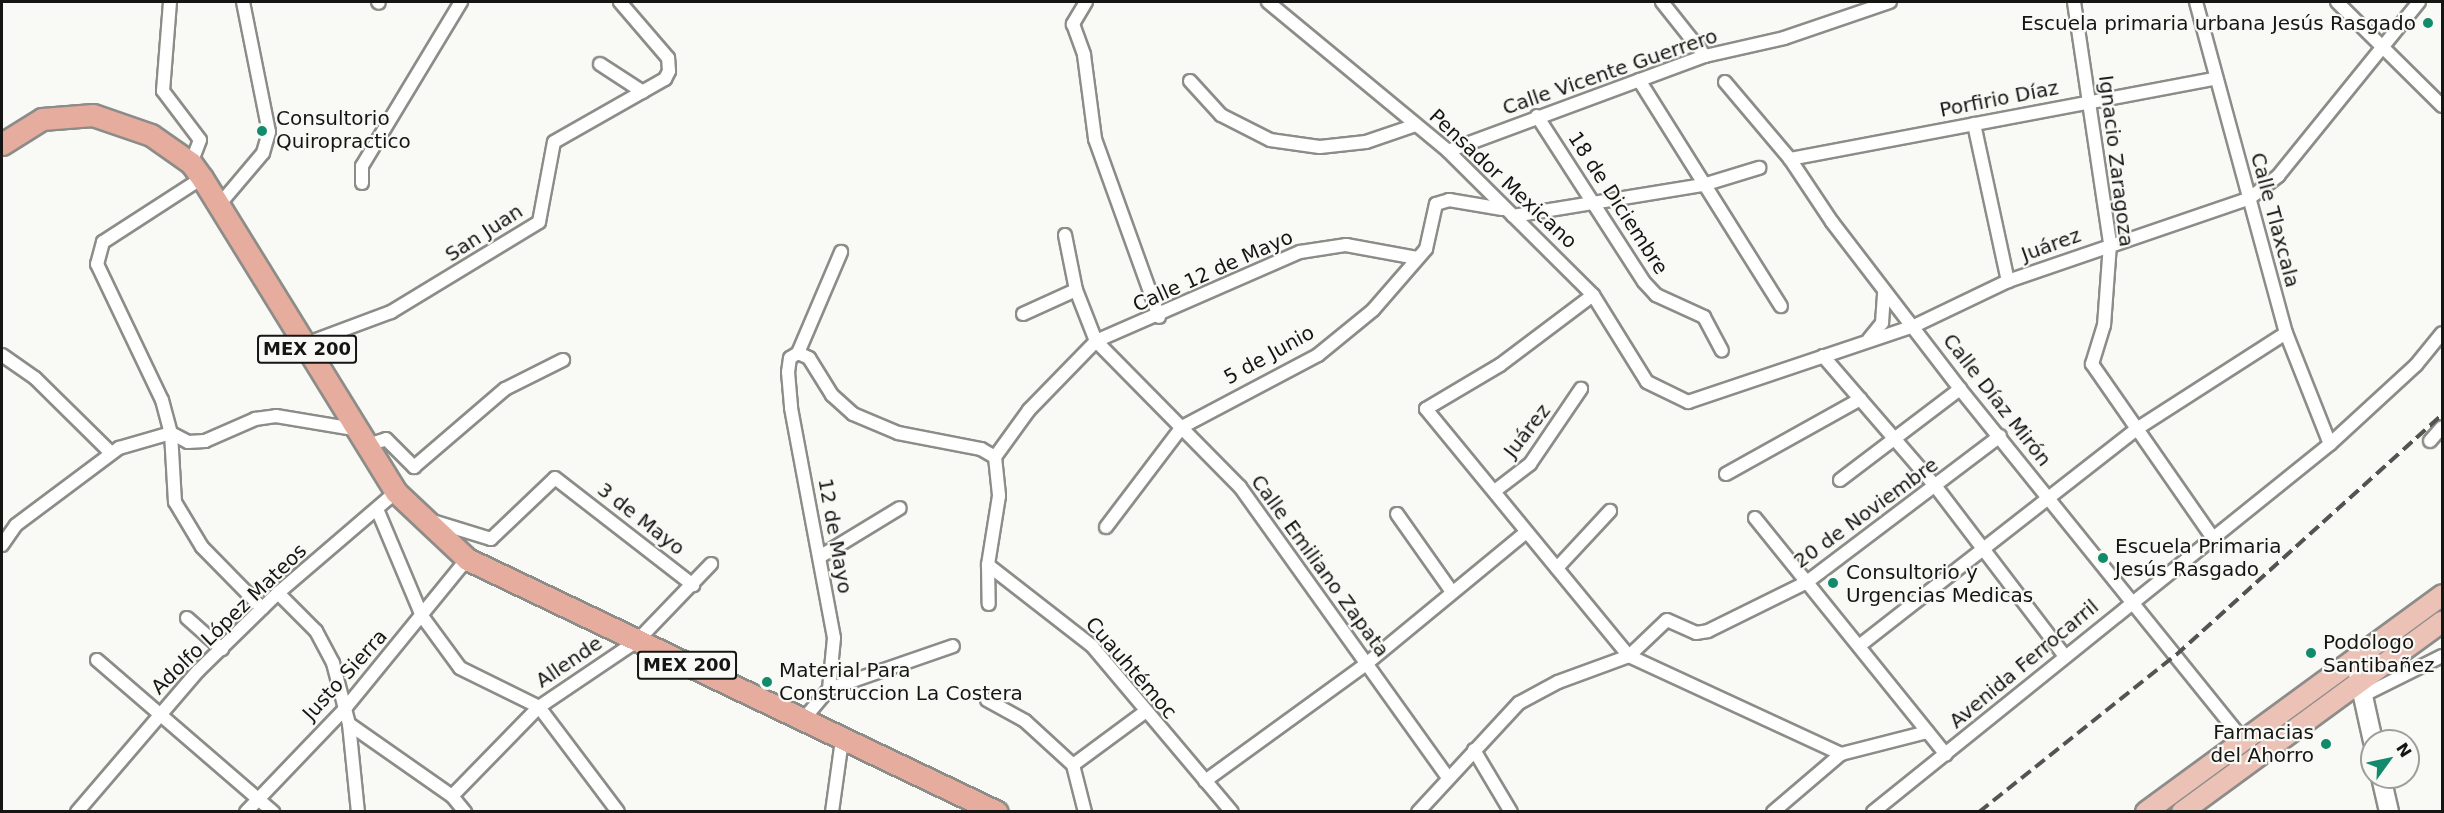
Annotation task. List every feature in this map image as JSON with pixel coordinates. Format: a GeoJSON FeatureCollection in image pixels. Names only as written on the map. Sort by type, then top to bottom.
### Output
{"type":"FeatureCollection","features":[{"type":"Feature","properties":{"kind":"highway","name":"MEX 200"},"geometry":{"type":"LineString","coordinates":[[3,137],[42,119],[93,115],[151,135],[196,170],[305,344],[359,438],[396,492],[467,559],[802,722],[997,812]]}},
{"type":"Feature","properties":{"kind":"main road"},"geometry":{"type":"LineString","coordinates":[[2146,812],[2242,739],[2355,660],[2442,595]]}},
{"type":"Feature","properties":{"kind":"main road"},"geometry":{"type":"LineString","coordinates":[[2182,812],[2362,689],[2442,622]]}},
{"type":"Feature","properties":{"kind":"main road"},"geometry":{"type":"LineString","coordinates":[[2355,660],[2370,729]]}},
{"type":"Feature","properties":{"kind":"main road"},"geometry":{"type":"LineString","coordinates":[[2384,789],[2389,812]]}},
{"type":"Feature","properties":{"kind":"street"},"geometry":{"type":"LineString","coordinates":[[170,2],[163,91],[200,140],[196,170],[103,242],[97,264],[155,382],[171,433],[176,502],[202,547],[262,608]]}},
{"type":"Feature","properties":{"kind":"street"},"geometry":{"type":"LineString","coordinates":[[219,205],[263,153],[269,132],[243,2]]}},
{"type":"Feature","properties":{"kind":"street"},"geometry":{"type":"LineString","coordinates":[[362,183],[362,166],[461,2]]}},
{"type":"Feature","properties":{"kind":"street","name":"San Juan"},"geometry":{"type":"LineString","coordinates":[[305,344],[390,312],[530,228],[544,212],[548,150],[554,142],[664,80],[668,58],[620,2]]}},
{"type":"Feature","properties":{"kind":"street"},"geometry":{"type":"LineString","coordinates":[[1086,2],[1073,24],[1084,56],[1095,138],[1159,317]]}},
{"type":"Feature","properties":{"kind":"street","name":"Pensador Mexicano"},"geometry":{"type":"LineString","coordinates":[[1268,2],[1448,151],[1502,209],[1513,216],[1593,296],[1647,382],[1688,402]]}},
{"type":"Feature","properties":{"kind":"street"},"geometry":{"type":"LineString","coordinates":[[1662,2],[1705,56]]}},
{"type":"Feature","properties":{"kind":"street","name":"Calle Vicente Guerrero"},"geometry":{"type":"LineString","coordinates":[[1448,151],[1537,116],[1705,56],[1784,38],[1890,2]]}},
{"type":"Feature","properties":{"kind":"street","name":"Ignacio Zaragoza"},"geometry":{"type":"LineString","coordinates":[[2074,2],[2110,244],[2104,325],[2092,363],[2134,430],[2213,538]]}},
{"type":"Feature","properties":{"kind":"street","name":"Calle Tlaxcala"},"geometry":{"type":"LineString","coordinates":[[2196,2],[2215,79],[2286,333],[2330,444]]}},
{"type":"Feature","properties":{"kind":"street"},"geometry":{"type":"LineString","coordinates":[[2337,2],[2442,106]]}},
{"type":"Feature","properties":{"kind":"street","name":"Juárez"},"geometry":{"type":"LineString","coordinates":[[1688,402],[1869,339],[1914,326],[2008,282],[2110,244],[2250,198],[2278,176],[2381,44],[2419,2]]}},
{"type":"Feature","properties":{"kind":"street"},"geometry":{"type":"LineString","coordinates":[[600,64],[643,92]]}},
{"type":"Feature","properties":{"kind":"street","name":"Porfirio Díaz"},"geometry":{"type":"LineString","coordinates":[[1790,159],[2090,100],[2215,79]]}},
{"type":"Feature","properties":{"kind":"street"},"geometry":{"type":"LineString","coordinates":[[1639,80],[1781,306]]}},
{"type":"Feature","properties":{"kind":"street"},"geometry":{"type":"LineString","coordinates":[[1190,81],[1221,115],[1270,140],[1320,147],[1366,142],[1416,125]]}},
{"type":"Feature","properties":{"kind":"street","name":"Calle Díaz Mirón"},"geometry":{"type":"LineString","coordinates":[[1725,82],[1790,159],[1884,291],[1914,326],[1960,389],[2242,739]]}},
{"type":"Feature","properties":{"kind":"street","name":"18 de Diciembre"},"geometry":{"type":"LineString","coordinates":[[1537,116],[1595,202],[1644,282],[1656,295],[1704,317],[1722,351]]}},
{"type":"Feature","properties":{"kind":"street"},"geometry":{"type":"LineString","coordinates":[[1974,124],[2008,282]]}},
{"type":"Feature","properties":{"kind":"street"},"geometry":{"type":"LineString","coordinates":[[1513,216],[1703,185],[1759,168]]}},
{"type":"Feature","properties":{"kind":"street","name":"5 de Junio"},"geometry":{"type":"LineString","coordinates":[[1107,527],[1182,427],[1318,355],[1373,310],[1433,238],[1436,204],[1443,200],[1502,209]]}},
{"type":"Feature","properties":{"kind":"street","name":"Calle Emiliano Zapata"},"geometry":{"type":"LineString","coordinates":[[1065,235],[1076,290],[1096,340],[1182,427],[1271,525],[1448,777]]}},
{"type":"Feature","properties":{"kind":"street","name":"Calle 12 de Mayo"},"geometry":{"type":"LineString","coordinates":[[1096,340],[1159,317],[1311,250],[1346,245],[1417,258]]}},
{"type":"Feature","properties":{"kind":"street","name":"12 de Mayo"},"geometry":{"type":"LineString","coordinates":[[829,688],[834,638],[821,556],[791,408],[788,372],[790,358],[798,353],[841,252]]}},
{"type":"Feature","properties":{"kind":"street"},"geometry":{"type":"LineString","coordinates":[[1023,314],[1076,290]]}},
{"type":"Feature","properties":{"kind":"street"},"geometry":{"type":"LineString","coordinates":[[1869,339],[1882,323],[1884,291]]}},
{"type":"Feature","properties":{"kind":"street"},"geometry":{"type":"LineString","coordinates":[[1593,296],[1500,365],[1426,409],[1496,490],[1526,532],[1629,656],[1841,754]]}},
{"type":"Feature","properties":{"kind":"street"},"geometry":{"type":"LineString","coordinates":[[1859,646],[1985,550],[2134,430],[2286,333]]}},
{"type":"Feature","properties":{"kind":"street","name":"Avenida Ferrocarril"},"geometry":{"type":"LineString","coordinates":[[1873,812],[1946,755],[2132,600],[2330,444],[2416,365],[2442,333]]}},
{"type":"Feature","properties":{"kind":"street"},"geometry":{"type":"LineString","coordinates":[[989,604],[988,565],[999,496],[995,457],[1029,410],[1096,340]]}},
{"type":"Feature","properties":{"kind":"street"},"geometry":{"type":"LineString","coordinates":[[798,353],[809,358],[832,395],[852,414],[898,433],[981,449],[995,457]]}},
{"type":"Feature","properties":{"kind":"street"},"geometry":{"type":"LineString","coordinates":[[2,355],[35,378],[111,453]]}},
{"type":"Feature","properties":{"kind":"street"},"geometry":{"type":"LineString","coordinates":[[1823,356],[1936,487],[2064,655]]}},
{"type":"Feature","properties":{"kind":"street"},"geometry":{"type":"LineString","coordinates":[[2,545],[16,525],[111,453],[171,433],[188,442],[205,441],[255,419],[276,416],[359,438],[386,440],[414,467],[505,389],[563,360]]}},
{"type":"Feature","properties":{"kind":"street","name":"Juárez"},"geometry":{"type":"LineString","coordinates":[[1496,490],[1530,464],[1581,389]]}},
{"type":"Feature","properties":{"kind":"street"},"geometry":{"type":"LineString","coordinates":[[1840,480],[1960,389]]}},
{"type":"Feature","properties":{"kind":"street"},"geometry":{"type":"LineString","coordinates":[[1726,474],[1861,399]]}},
{"type":"Feature","properties":{"kind":"street"},"geometry":{"type":"LineString","coordinates":[[2430,441],[2442,427]]}},
{"type":"Feature","properties":{"kind":"street","name":"20 de Noviembre"},"geometry":{"type":"LineString","coordinates":[[1418,812],[1519,703],[1558,682],[1629,656],[1667,620],[1696,633],[1708,631],[1808,582],[1936,487],[2000,436]]}},
{"type":"Feature","properties":{"kind":"street","name":"3 de Mayo"},"geometry":{"type":"LineString","coordinates":[[422,518],[491,538],[555,478],[693,585]]}},
{"type":"Feature","properties":{"kind":"street","name":"Adolfo López Mateos"},"geometry":{"type":"LineString","coordinates":[[77,812],[159,715],[262,608],[396,492]]}},
{"type":"Feature","properties":{"kind":"street"},"geometry":{"type":"LineString","coordinates":[[821,556],[900,508]]}},
{"type":"Feature","properties":{"kind":"street"},"geometry":{"type":"LineString","coordinates":[[377,509],[422,616],[460,668],[539,707],[618,812]]}},
{"type":"Feature","properties":{"kind":"street"},"geometry":{"type":"LineString","coordinates":[[1557,568],[1610,511]]}},
{"type":"Feature","properties":{"kind":"street"},"geometry":{"type":"LineString","coordinates":[[1397,514],[1452,592]]}},
{"type":"Feature","properties":{"kind":"street"},"geometry":{"type":"LineString","coordinates":[[1755,518],[1946,755]]}},
{"type":"Feature","properties":{"kind":"street"},"geometry":{"type":"LineString","coordinates":[[1205,781],[1366,663],[1526,532]]}},
{"type":"Feature","properties":{"kind":"street","name":"Justo Sierra"},"geometry":{"type":"LineString","coordinates":[[246,812],[256,797],[343,711],[467,559]]}},
{"type":"Feature","properties":{"kind":"street","name":"Allende"},"geometry":{"type":"LineString","coordinates":[[452,796],[484,770],[539,707],[637,641],[711,564]]}},
{"type":"Feature","properties":{"kind":"street","name":"Cuauhtémoc"},"geometry":{"type":"LineString","coordinates":[[988,565],[1092,646],[1145,712],[1232,812]]}},
{"type":"Feature","properties":{"kind":"street"},"geometry":{"type":"LineString","coordinates":[[278,593],[316,631],[333,663],[343,711],[349,724],[358,812]]}},
{"type":"Feature","properties":{"kind":"street"},"geometry":{"type":"LineString","coordinates":[[187,618],[222,649]]}},
{"type":"Feature","properties":{"kind":"street"},"geometry":{"type":"LineString","coordinates":[[802,722],[829,688],[953,646]]}},
{"type":"Feature","properties":{"kind":"street"},"geometry":{"type":"LineString","coordinates":[[2362,689],[2442,656]]}},
{"type":"Feature","properties":{"kind":"street"},"geometry":{"type":"LineString","coordinates":[[97,660],[273,812]]}},
{"type":"Feature","properties":{"kind":"street"},"geometry":{"type":"LineString","coordinates":[[987,700],[1025,721],[1073,765],[1085,812]]}},
{"type":"Feature","properties":{"kind":"street"},"geometry":{"type":"LineString","coordinates":[[1073,765],[1145,712]]}},
{"type":"Feature","properties":{"kind":"street"},"geometry":{"type":"LineString","coordinates":[[349,724],[452,796],[465,812]]}},
{"type":"Feature","properties":{"kind":"street"},"geometry":{"type":"LineString","coordinates":[[1773,812],[1841,754],[1927,732]]}},
{"type":"Feature","properties":{"kind":"street"},"geometry":{"type":"LineString","coordinates":[[832,812],[842,740]]}},
{"type":"Feature","properties":{"kind":"street"},"geometry":{"type":"LineString","coordinates":[[1474,750],[1511,812]]}},
{"type":"Feature","properties":{"kind":"railway"},"geometry":{"type":"LineString","coordinates":[[1979,812],[2176,655],[2442,415]]}},
{"type":"Feature","properties":{"kind":"place","name":"Escuela primaria urbana Jesús Rasgado"},"geometry":{"type":"Point","coordinates":[2428,23]}},
{"type":"Feature","properties":{"kind":"place","name":"Consultorio Quiropractico"},"geometry":{"type":"Point","coordinates":[262,131]}},
{"type":"Feature","properties":{"kind":"place","name":"Escuela Primaria Jesús Rasgado"},"geometry":{"type":"Point","coordinates":[2103,558]}},
{"type":"Feature","properties":{"kind":"place","name":"Consultorio y Urgencias Medicas"},"geometry":{"type":"Point","coordinates":[1833,583]}},
{"type":"Feature","properties":{"kind":"place","name":"Podologo Santibañez"},"geometry":{"type":"Point","coordinates":[2311,653]}},
{"type":"Feature","properties":{"kind":"place","name":"Material Para Construccion La Costera"},"geometry":{"type":"Point","coordinates":[767,682]}},
{"type":"Feature","properties":{"kind":"place","name":"Farmacias del Ahorro"},"geometry":{"type":"Point","coordinates":[2326,744]}}]}
